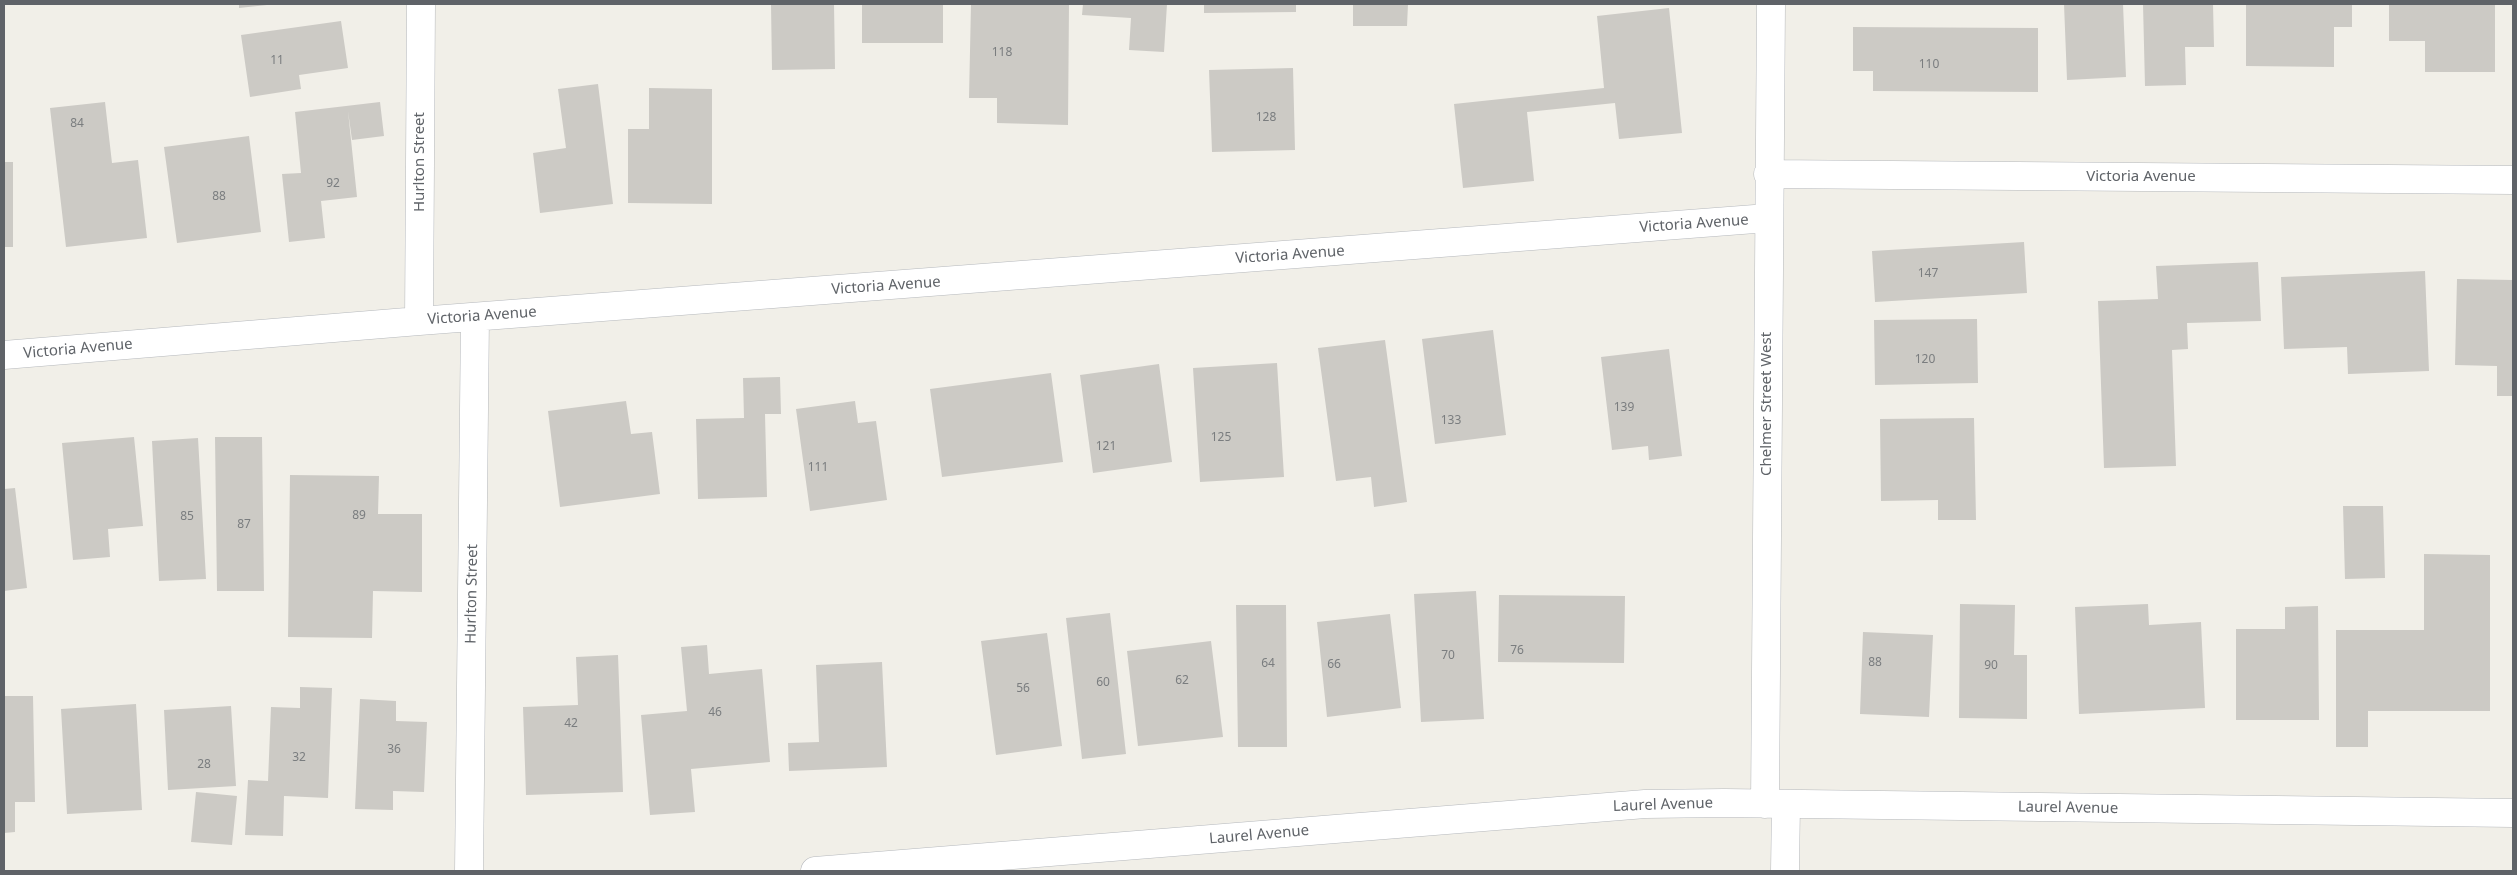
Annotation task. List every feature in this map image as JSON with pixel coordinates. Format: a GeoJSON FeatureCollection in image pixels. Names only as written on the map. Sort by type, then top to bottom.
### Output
{"type":"FeatureCollection","features":[{"type":"Feature","properties":{"kind":"street","name":"Hurlton Street"},"geometry":{"type":"LineString","coordinates":[[419,321],[421,4]]}},
{"type":"Feature","properties":{"kind":"street","name":"Chelmer Street West"},"geometry":{"type":"LineString","coordinates":[[1771,4],[1768,218],[1775,804],[1785,871]]}},
{"type":"Feature","properties":{"kind":"street","name":"Victoria Avenue"},"geometry":{"type":"LineString","coordinates":[[1768,174],[2513,180]]}},
{"type":"Feature","properties":{"kind":"street","name":"Victoria Avenue"},"geometry":{"type":"LineString","coordinates":[[4,355],[419,321],[1768,218]]}},
{"type":"Feature","properties":{"kind":"street","name":"Hurlton Street"},"geometry":{"type":"LineString","coordinates":[[469,871],[475,317]]}},
{"type":"Feature","properties":{"kind":"street","name":"Laurel Avenue"},"geometry":{"type":"LineString","coordinates":[[815,871],[1645,804],[2513,814]]}},
{"type":"Feature","properties":{"kind":"building"},"geometry":{"type":"Polygon","coordinates":[[[239,4],[267,4],[267,5],[239,8],[239,4]]]}},
{"type":"Feature","properties":{"kind":"building"},"geometry":{"type":"Polygon","coordinates":[[[771,4],[834,4],[835,69],[772,70],[771,4]]]}},
{"type":"Feature","properties":{"kind":"building"},"geometry":{"type":"Polygon","coordinates":[[[862,4],[943,4],[943,43],[862,43],[862,4]]]}},
{"type":"Feature","properties":{"kind":"building"},"geometry":{"type":"Polygon","coordinates":[[[971,4],[1069,4],[1068,125],[997,123],[997,98],[969,98],[971,4]]]}},
{"type":"Feature","properties":{"kind":"building"},"geometry":{"type":"Polygon","coordinates":[[[1083,4],[1167,4],[1164,52],[1129,50],[1131,18],[1082,15],[1083,4]]]}},
{"type":"Feature","properties":{"kind":"building"},"geometry":{"type":"Polygon","coordinates":[[[1204,4],[1296,4],[1296,12],[1204,13],[1204,4]]]}},
{"type":"Feature","properties":{"kind":"building"},"geometry":{"type":"Polygon","coordinates":[[[1353,4],[1408,4],[1407,26],[1353,26],[1353,4]]]}},
{"type":"Feature","properties":{"kind":"building"},"geometry":{"type":"Polygon","coordinates":[[[2064,4],[2123,4],[2126,77],[2067,80],[2064,4]]]}},
{"type":"Feature","properties":{"kind":"building"},"geometry":{"type":"Polygon","coordinates":[[[2143,4],[2213,4],[2214,47],[2185,47],[2186,85],[2145,86],[2143,4]]]}},
{"type":"Feature","properties":{"kind":"building"},"geometry":{"type":"Polygon","coordinates":[[[2246,4],[2352,4],[2352,27],[2334,27],[2334,67],[2246,66],[2246,4]]]}},
{"type":"Feature","properties":{"kind":"building"},"geometry":{"type":"Polygon","coordinates":[[[2389,4],[2495,4],[2495,72],[2425,72],[2425,41],[2389,41],[2389,4]]]}},
{"type":"Feature","properties":{"kind":"building"},"geometry":{"type":"Polygon","coordinates":[[[1669,8],[1682,133],[1619,139],[1615,103],[1527,112],[1534,181],[1463,188],[1454,104],[1604,88],[1597,16],[1669,8]]]}},
{"type":"Feature","properties":{"kind":"building"},"geometry":{"type":"Polygon","coordinates":[[[341,21],[348,68],[299,75],[301,89],[250,97],[241,35],[341,21]]]}},
{"type":"Feature","properties":{"kind":"building"},"geometry":{"type":"Polygon","coordinates":[[[1853,27],[2038,28],[2038,92],[1873,91],[1873,71],[1853,71],[1853,27]]]}},
{"type":"Feature","properties":{"kind":"building"},"geometry":{"type":"Polygon","coordinates":[[[1293,68],[1295,150],[1212,152],[1209,70],[1293,68]]]}},
{"type":"Feature","properties":{"kind":"building"},"geometry":{"type":"Polygon","coordinates":[[[598,84],[613,204],[540,213],[533,153],[566,148],[558,89],[598,84]]]}},
{"type":"Feature","properties":{"kind":"building"},"geometry":{"type":"Polygon","coordinates":[[[649,88],[712,89],[712,204],[628,203],[628,129],[649,129],[649,88]]]}},
{"type":"Feature","properties":{"kind":"building"},"geometry":{"type":"Polygon","coordinates":[[[105,102],[112,163],[138,160],[147,238],[66,247],[50,108],[105,102]]]}},
{"type":"Feature","properties":{"kind":"building"},"geometry":{"type":"Polygon","coordinates":[[[380,102],[384,136],[352,140],[348,111],[357,197],[321,201],[325,238],[289,242],[282,174],[301,173],[295,112],[380,102]]]}},
{"type":"Feature","properties":{"kind":"building"},"geometry":{"type":"Polygon","coordinates":[[[249,136],[261,232],[177,243],[164,147],[249,136]]]}},
{"type":"Feature","properties":{"kind":"building"},"geometry":{"type":"Polygon","coordinates":[[[4,162],[13,162],[13,247],[4,247],[4,162]]]}},
{"type":"Feature","properties":{"kind":"building"},"geometry":{"type":"Polygon","coordinates":[[[2024,242],[2027,293],[1875,302],[1872,251],[2024,242]]]}},
{"type":"Feature","properties":{"kind":"building"},"geometry":{"type":"Polygon","coordinates":[[[2258,262],[2261,321],[2187,323],[2188,349],[2172,350],[2176,466],[2104,468],[2098,301],[2158,299],[2156,266],[2258,262]]]}},
{"type":"Feature","properties":{"kind":"building"},"geometry":{"type":"Polygon","coordinates":[[[2425,271],[2429,371],[2348,374],[2347,347],[2284,349],[2281,277],[2425,271]]]}},
{"type":"Feature","properties":{"kind":"building"},"geometry":{"type":"Polygon","coordinates":[[[2457,279],[2513,280],[2513,396],[2497,396],[2497,366],[2455,365],[2457,279]]]}},
{"type":"Feature","properties":{"kind":"building"},"geometry":{"type":"Polygon","coordinates":[[[1977,319],[1978,383],[1875,385],[1874,320],[1977,319]]]}},
{"type":"Feature","properties":{"kind":"building"},"geometry":{"type":"Polygon","coordinates":[[[1493,330],[1506,435],[1435,444],[1422,339],[1493,330]]]}},
{"type":"Feature","properties":{"kind":"building"},"geometry":{"type":"Polygon","coordinates":[[[1385,340],[1407,502],[1374,507],[1371,477],[1336,481],[1318,348],[1385,340]]]}},
{"type":"Feature","properties":{"kind":"building"},"geometry":{"type":"Polygon","coordinates":[[[1669,349],[1682,456],[1649,460],[1648,446],[1612,450],[1601,357],[1669,349]]]}},
{"type":"Feature","properties":{"kind":"building"},"geometry":{"type":"Polygon","coordinates":[[[1277,363],[1284,477],[1200,482],[1193,368],[1277,363]]]}},
{"type":"Feature","properties":{"kind":"building"},"geometry":{"type":"Polygon","coordinates":[[[1159,364],[1172,462],[1093,473],[1080,375],[1159,364]]]}},
{"type":"Feature","properties":{"kind":"building"},"geometry":{"type":"Polygon","coordinates":[[[1051,373],[1063,462],[942,477],[930,389],[1051,373]]]}},
{"type":"Feature","properties":{"kind":"building"},"geometry":{"type":"Polygon","coordinates":[[[780,377],[781,414],[765,414],[767,497],[698,499],[696,419],[744,418],[743,378],[780,377]]]}},
{"type":"Feature","properties":{"kind":"building"},"geometry":{"type":"Polygon","coordinates":[[[626,401],[631,434],[652,432],[660,494],[560,507],[548,411],[626,401]]]}},
{"type":"Feature","properties":{"kind":"building"},"geometry":{"type":"Polygon","coordinates":[[[855,401],[858,423],[876,421],[887,500],[810,511],[796,409],[855,401]]]}},
{"type":"Feature","properties":{"kind":"building"},"geometry":{"type":"Polygon","coordinates":[[[1974,418],[1976,520],[1938,520],[1938,500],[1881,501],[1880,419],[1974,418]]]}},
{"type":"Feature","properties":{"kind":"building"},"geometry":{"type":"Polygon","coordinates":[[[134,437],[143,526],[108,529],[110,557],[73,560],[62,443],[134,437]]]}},
{"type":"Feature","properties":{"kind":"building"},"geometry":{"type":"Polygon","coordinates":[[[215,437],[262,437],[264,591],[217,591],[215,437]]]}},
{"type":"Feature","properties":{"kind":"building"},"geometry":{"type":"Polygon","coordinates":[[[198,438],[206,579],[159,581],[152,441],[198,438]]]}},
{"type":"Feature","properties":{"kind":"building"},"geometry":{"type":"Polygon","coordinates":[[[290,475],[379,476],[378,514],[422,514],[422,592],[373,591],[372,638],[288,637],[290,475]]]}},
{"type":"Feature","properties":{"kind":"building"},"geometry":{"type":"Polygon","coordinates":[[[15,488],[27,588],[4,591],[4,489],[15,488]]]}},
{"type":"Feature","properties":{"kind":"building"},"geometry":{"type":"Polygon","coordinates":[[[2343,506],[2383,506],[2385,578],[2345,579],[2343,506]]]}},
{"type":"Feature","properties":{"kind":"building"},"geometry":{"type":"Polygon","coordinates":[[[2424,554],[2490,555],[2490,711],[2368,711],[2368,747],[2336,747],[2336,630],[2424,630],[2424,554]]]}},
{"type":"Feature","properties":{"kind":"building"},"geometry":{"type":"Polygon","coordinates":[[[1476,591],[1484,719],[1421,722],[1414,594],[1476,591]]]}},
{"type":"Feature","properties":{"kind":"building"},"geometry":{"type":"Polygon","coordinates":[[[1499,595],[1625,596],[1624,663],[1498,662],[1499,595]]]}},
{"type":"Feature","properties":{"kind":"building"},"geometry":{"type":"Polygon","coordinates":[[[1960,604],[2015,605],[2014,655],[2027,655],[2027,719],[1959,718],[1960,604]]]}},
{"type":"Feature","properties":{"kind":"building"},"geometry":{"type":"Polygon","coordinates":[[[2148,604],[2149,625],[2201,622],[2205,708],[2079,714],[2075,607],[2148,604]]]}},
{"type":"Feature","properties":{"kind":"building"},"geometry":{"type":"Polygon","coordinates":[[[1236,605],[1286,605],[1287,747],[1238,747],[1236,605]]]}},
{"type":"Feature","properties":{"kind":"building"},"geometry":{"type":"Polygon","coordinates":[[[2318,606],[2319,720],[2236,720],[2236,629],[2285,629],[2285,607],[2318,606]]]}},
{"type":"Feature","properties":{"kind":"building"},"geometry":{"type":"Polygon","coordinates":[[[1110,613],[1126,754],[1082,759],[1066,618],[1110,613]]]}},
{"type":"Feature","properties":{"kind":"building"},"geometry":{"type":"Polygon","coordinates":[[[1390,614],[1401,708],[1327,717],[1317,622],[1390,614]]]}},
{"type":"Feature","properties":{"kind":"building"},"geometry":{"type":"Polygon","coordinates":[[[1863,632],[1933,635],[1929,717],[1860,714],[1863,632]]]}},
{"type":"Feature","properties":{"kind":"building"},"geometry":{"type":"Polygon","coordinates":[[[1047,633],[1062,746],[996,755],[981,641],[1047,633]]]}},
{"type":"Feature","properties":{"kind":"building"},"geometry":{"type":"Polygon","coordinates":[[[1211,641],[1223,737],[1138,746],[1127,651],[1211,641]]]}},
{"type":"Feature","properties":{"kind":"building"},"geometry":{"type":"Polygon","coordinates":[[[707,645],[709,674],[762,669],[770,762],[691,769],[695,812],[650,815],[641,715],[687,711],[681,647],[707,645]]]}},
{"type":"Feature","properties":{"kind":"building"},"geometry":{"type":"Polygon","coordinates":[[[618,655],[623,792],[526,795],[523,707],[578,705],[576,657],[618,655]]]}},
{"type":"Feature","properties":{"kind":"building"},"geometry":{"type":"Polygon","coordinates":[[[882,662],[887,767],[789,771],[788,743],[819,742],[816,665],[882,662]]]}},
{"type":"Feature","properties":{"kind":"building"},"geometry":{"type":"Polygon","coordinates":[[[300,687],[332,688],[328,798],[284,796],[283,836],[245,835],[248,780],[268,781],[271,707],[300,708],[300,687]]]}},
{"type":"Feature","properties":{"kind":"building"},"geometry":{"type":"Polygon","coordinates":[[[4,696],[33,696],[35,802],[15,802],[15,832],[4,833],[4,696]]]}},
{"type":"Feature","properties":{"kind":"building"},"geometry":{"type":"Polygon","coordinates":[[[360,699],[396,701],[396,721],[427,722],[424,792],[393,791],[393,810],[355,809],[360,699]]]}},
{"type":"Feature","properties":{"kind":"building"},"geometry":{"type":"Polygon","coordinates":[[[136,704],[142,810],[67,814],[61,709],[136,704]]]}},
{"type":"Feature","properties":{"kind":"building"},"geometry":{"type":"Polygon","coordinates":[[[231,706],[236,786],[168,790],[164,710],[231,706]]]}},
{"type":"Feature","properties":{"kind":"building"},"geometry":{"type":"Polygon","coordinates":[[[196,792],[237,796],[232,845],[191,842],[196,792]]]}}]}
